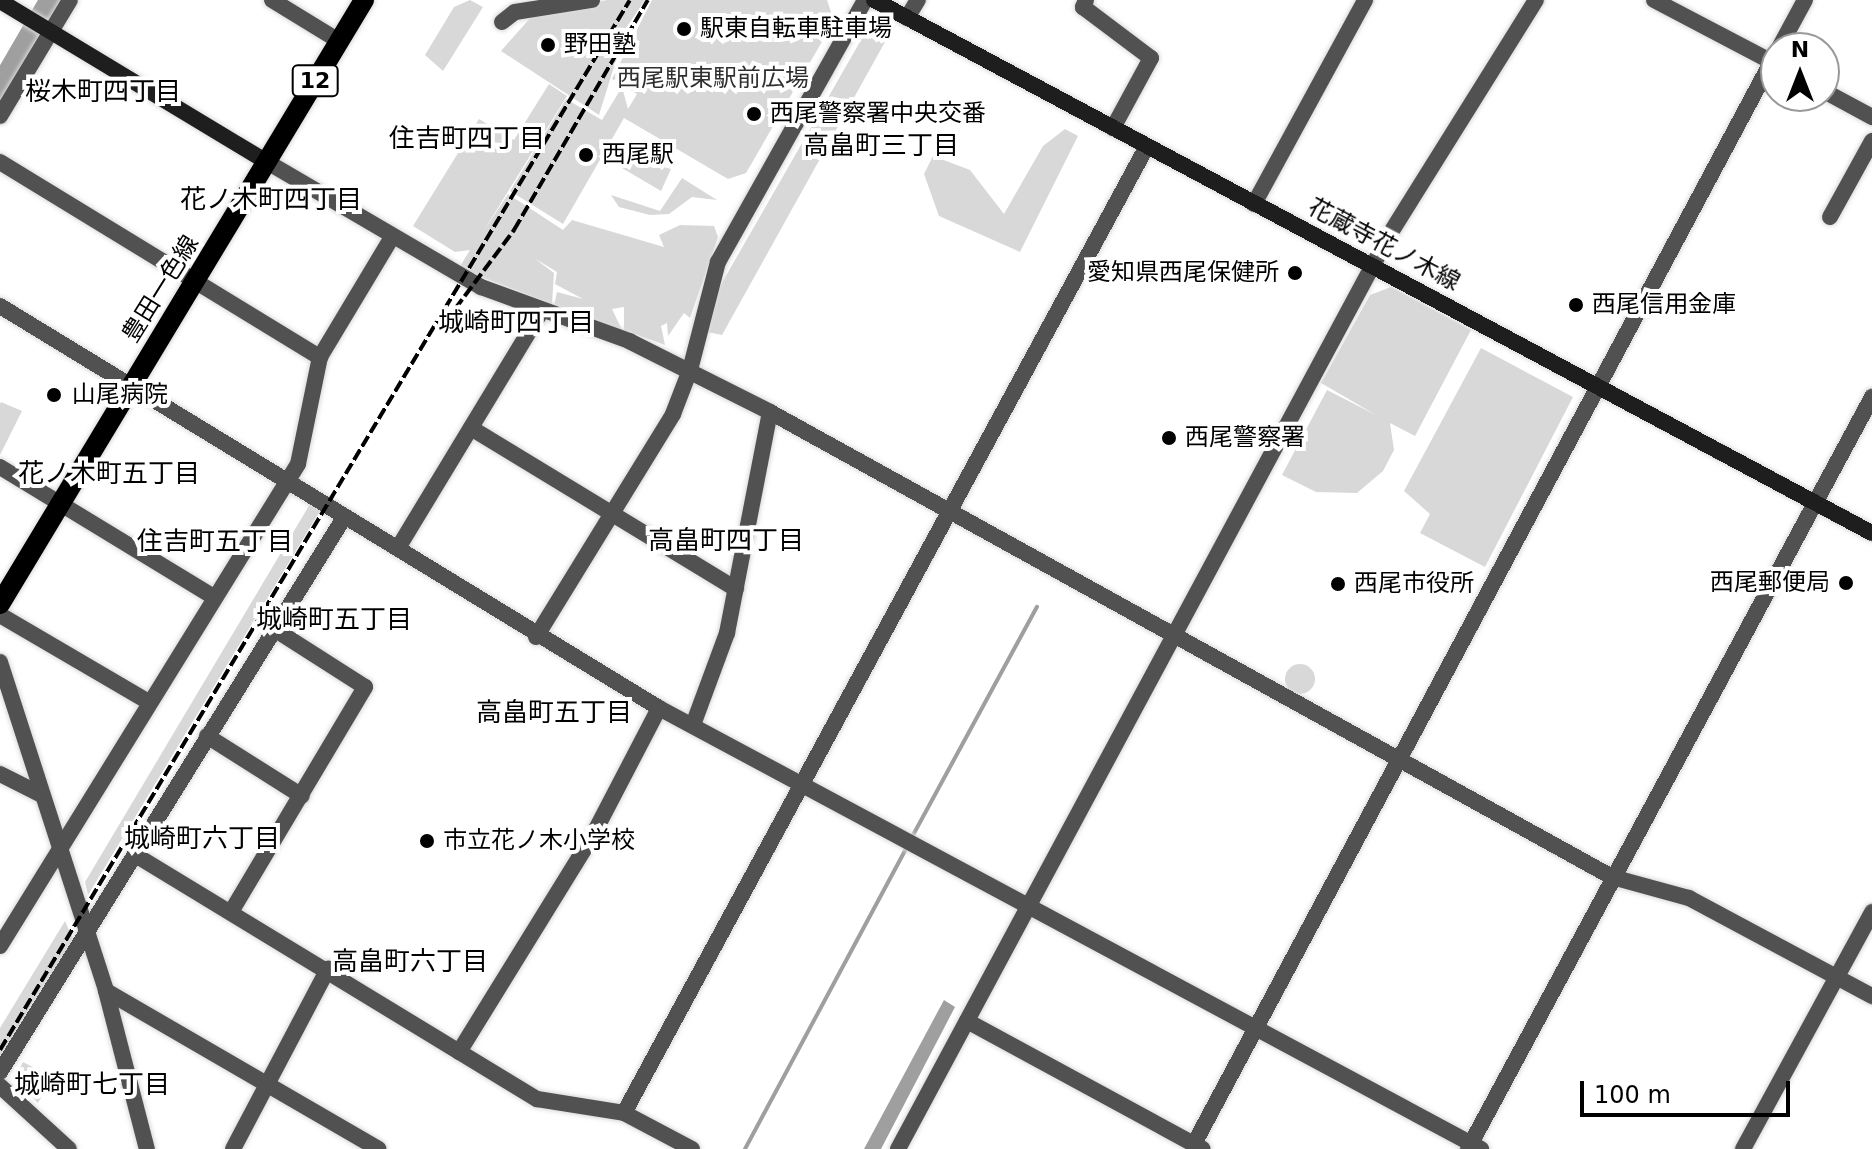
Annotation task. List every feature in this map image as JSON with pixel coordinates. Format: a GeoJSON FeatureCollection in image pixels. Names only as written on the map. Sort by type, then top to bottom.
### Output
{"type":"FeatureCollection","features":[{"type":"Feature","properties":{"kind":"main road","name":"豊田一色線"},"geometry":{"type":"LineString","coordinates":[[0,604],[131,385],[197,282],[364,0]]}},
{"type":"Feature","properties":{"kind":"main road","name":"花蔵寺花ノ木線"},"geometry":{"type":"LineString","coordinates":[[874,0],[1872,533]]}},
{"type":"Feature","properties":{"kind":"main road"},"geometry":{"type":"LineString","coordinates":[[0,1],[267,162]]}},
{"type":"Feature","properties":{"kind":"street"},"geometry":{"type":"LineString","coordinates":[[0,116],[46,29],[70,0]]}},
{"type":"Feature","properties":{"kind":"street"},"geometry":{"type":"LineString","coordinates":[[272,0],[339,41]]}},
{"type":"Feature","properties":{"kind":"street"},"geometry":{"type":"LineString","coordinates":[[502,22],[515,12],[592,0]]}},
{"type":"Feature","properties":{"kind":"street"},"geometry":{"type":"LineString","coordinates":[[536,637],[614,514],[690,370],[718,262],[865,0]]}},
{"type":"Feature","properties":{"kind":"street"},"geometry":{"type":"LineString","coordinates":[[907,18],[918,0]]}},
{"type":"Feature","properties":{"kind":"street"},"geometry":{"type":"LineString","coordinates":[[1086,0],[1083,7],[1151,58],[1113,128]]}},
{"type":"Feature","properties":{"kind":"street"},"geometry":{"type":"LineString","coordinates":[[1254,204],[1365,0]]}},
{"type":"Feature","properties":{"kind":"street"},"geometry":{"type":"LineString","coordinates":[[898,1149],[1372,267],[1536,0]]}},
{"type":"Feature","properties":{"kind":"street"},"geometry":{"type":"LineString","coordinates":[[1654,0],[1760,50]]}},
{"type":"Feature","properties":{"kind":"street"},"geometry":{"type":"LineString","coordinates":[[1789,32],[1805,0]]}},
{"type":"Feature","properties":{"kind":"street"},"geometry":{"type":"LineString","coordinates":[[967,1021],[1199,1147],[1256,1028],[1397,759],[1760,86]]}},
{"type":"Feature","properties":{"kind":"street"},"geometry":{"type":"LineString","coordinates":[[1840,100],[1872,117]]}},
{"type":"Feature","properties":{"kind":"street"},"geometry":{"type":"LineString","coordinates":[[1830,217],[1872,141]]}},
{"type":"Feature","properties":{"kind":"street"},"geometry":{"type":"LineString","coordinates":[[624,1113],[803,786],[945,511],[1147,146]]}},
{"type":"Feature","properties":{"kind":"street"},"geometry":{"type":"LineString","coordinates":[[0,162],[320,357]]}},
{"type":"Feature","properties":{"kind":"street"},"geometry":{"type":"LineString","coordinates":[[267,162],[391,239],[542,310],[690,370],[770,412],[1612,877],[1689,898],[1872,996]]}},
{"type":"Feature","properties":{"kind":"street"},"geometry":{"type":"LineString","coordinates":[[0,946],[5,927],[60,853],[212,596],[298,464],[320,357],[391,239]]}},
{"type":"Feature","properties":{"kind":"street"},"geometry":{"type":"LineString","coordinates":[[0,306],[398,548],[536,637],[659,708],[1473,1147],[1612,877],[1872,397]]}},
{"type":"Feature","properties":{"kind":"street"},"geometry":{"type":"LineString","coordinates":[[398,548],[542,310]]}},
{"type":"Feature","properties":{"kind":"street"},"geometry":{"type":"LineString","coordinates":[[693,725],[715,675],[736,589],[770,412]]}},
{"type":"Feature","properties":{"kind":"street"},"geometry":{"type":"LineString","coordinates":[[471,428],[736,589]]}},
{"type":"Feature","properties":{"kind":"street"},"geometry":{"type":"LineString","coordinates":[[0,467],[212,596]]}},
{"type":"Feature","properties":{"kind":"street"},"geometry":{"type":"LineString","coordinates":[[0,1072],[137,856],[207,736],[345,516]]}},
{"type":"Feature","properties":{"kind":"street"},"geometry":{"type":"LineString","coordinates":[[0,615],[149,702]]}},
{"type":"Feature","properties":{"kind":"street"},"geometry":{"type":"LineString","coordinates":[[231,912],[365,687],[276,630]]}},
{"type":"Feature","properties":{"kind":"street"},"geometry":{"type":"LineString","coordinates":[[0,662],[85,934],[106,991],[147,1149]]}},
{"type":"Feature","properties":{"kind":"street"},"geometry":{"type":"LineString","coordinates":[[459,1052],[594,833],[659,708]]}},
{"type":"Feature","properties":{"kind":"street"},"geometry":{"type":"LineString","coordinates":[[207,736],[302,796]]}},
{"type":"Feature","properties":{"kind":"street"},"geometry":{"type":"LineString","coordinates":[[0,774],[40,794]]}},
{"type":"Feature","properties":{"kind":"street"},"geometry":{"type":"LineString","coordinates":[[137,856],[328,969],[537,1099],[624,1113],[692,1149]]}},
{"type":"Feature","properties":{"kind":"street"},"geometry":{"type":"LineString","coordinates":[[1743,1149],[1872,912]]}},
{"type":"Feature","properties":{"kind":"street"},"geometry":{"type":"LineString","coordinates":[[233,1149],[269,1086],[328,969]]}},
{"type":"Feature","properties":{"kind":"street"},"geometry":{"type":"LineString","coordinates":[[106,991],[379,1149]]}},
{"type":"Feature","properties":{"kind":"street"},"geometry":{"type":"LineString","coordinates":[[0,1086],[69,1149]]}},
{"type":"Feature","properties":{"kind":"green space"},"geometry":{"type":"Polygon","coordinates":[[[470,0],[483,7],[443,71],[425,55],[454,7],[470,0]]]}},
{"type":"Feature","properties":{"kind":"green space"},"geometry":{"type":"Polygon","coordinates":[[[607,0],[645,0],[626,28],[599,115],[501,51],[532,16],[607,0]]]}},
{"type":"Feature","properties":{"kind":"green space","name":"西尾駅東駅前広場"},"geometry":{"type":"Polygon","coordinates":[[[652,0],[827,0],[834,21],[746,173],[728,179],[624,118],[563,224],[510,191],[566,99],[602,120],[622,87],[628,109],[637,94],[612,79],[652,0]]]}},
{"type":"Feature","properties":{"kind":"green space"},"geometry":{"type":"Polygon","coordinates":[[[895,24],[722,335],[707,332],[719,288],[869,26],[895,24]]]}},
{"type":"Feature","properties":{"kind":"green space"},"geometry":{"type":"Polygon","coordinates":[[[549,84],[567,96],[483,232],[508,194],[563,230],[572,220],[664,247],[659,235],[680,225],[714,226],[718,237],[690,318],[684,313],[668,336],[667,323],[661,326],[665,345],[624,330],[624,307],[612,309],[622,330],[554,306],[557,292],[583,299],[555,284],[557,272],[534,258],[554,273],[552,304],[459,268],[470,250],[455,252],[413,226],[479,119],[514,140],[549,84]]]}},
{"type":"Feature","properties":{"kind":"green space"},"geometry":{"type":"Polygon","coordinates":[[[1065,129],[1078,136],[1020,252],[939,216],[924,174],[933,156],[970,170],[1004,214],[1043,146],[1065,129]]]}},
{"type":"Feature","properties":{"kind":"green space"},"geometry":{"type":"Polygon","coordinates":[[[637,160],[671,169],[661,191],[622,168],[637,160]]]}},
{"type":"Feature","properties":{"kind":"green space"},"geometry":{"type":"Polygon","coordinates":[[[682,178],[717,200],[692,197],[669,214],[650,215],[619,207],[611,195],[660,211],[682,178]]]}},
{"type":"Feature","properties":{"kind":"green space"},"geometry":{"type":"Polygon","coordinates":[[[1391,287],[1471,330],[1415,436],[1390,423],[1394,450],[1383,471],[1357,493],[1316,492],[1282,475],[1327,390],[1376,415],[1321,383],[1370,295],[1391,287]]]}},
{"type":"Feature","properties":{"kind":"green space"},"geometry":{"type":"Polygon","coordinates":[[[1481,348],[1573,397],[1485,567],[1420,533],[1430,514],[1404,491],[1481,348]]]}},
{"type":"Feature","properties":{"kind":"green space"},"geometry":{"type":"Polygon","coordinates":[[[0,404],[22,411],[0,455],[0,404]]]}},
{"type":"Feature","properties":{"kind":"green space"},"geometry":{"type":"Polygon","coordinates":[[[310,504],[320,511],[88,895],[85,882],[310,504]]]}},
{"type":"Feature","properties":{"kind":"green space"},"geometry":{"type":"Polygon","coordinates":[[[1300,664],[1311,668],[1315,679],[1311,690],[1300,694],[1289,690],[1285,679],[1289,668],[1300,664]]]}},
{"type":"Feature","properties":{"kind":"green space"},"geometry":{"type":"Polygon","coordinates":[[[65,921],[74,941],[0,1063],[0,1028],[65,921]]]}},
{"type":"Feature","properties":{"kind":"green space"},"geometry":{"type":"Polygon","coordinates":[[[23,1062],[53,1077],[38,1103],[14,1080],[23,1062]]]}},
{"type":"Feature","properties":{"kind":"shaded area"},"geometry":{"type":"Polygon","coordinates":[[[22,40],[35,48],[0,106],[0,76],[22,40]]]}},
{"type":"Feature","properties":{"kind":"shaded area"},"geometry":{"type":"Polygon","coordinates":[[[944,1000],[955,1007],[881,1149],[864,1149],[944,1000]]]}},
{"type":"Feature","properties":{"kind":"waterway"},"geometry":{"type":"LineString","coordinates":[[0,91],[53,0]]}},
{"type":"Feature","properties":{"kind":"waterway"},"geometry":{"type":"LineString","coordinates":[[912,837],[1037,607]]}},
{"type":"Feature","properties":{"kind":"waterway"},"geometry":{"type":"LineString","coordinates":[[745,1149],[908,845]]}},
{"type":"Feature","properties":{"kind":"railway"},"geometry":{"type":"LineString","coordinates":[[0,1050],[630,0]]}},
{"type":"Feature","properties":{"kind":"railway"},"geometry":{"type":"LineString","coordinates":[[455,309],[514,230],[648,0]]}},
{"type":"Feature","properties":{"kind":"place","name":"駅東自転車駐車場"},"geometry":{"type":"Point","coordinates":[684,29]}},
{"type":"Feature","properties":{"kind":"place","name":"野田塾"},"geometry":{"type":"Point","coordinates":[548,45]}},
{"type":"Feature","properties":{"kind":"place","name":"西尾警察署中央交番"},"geometry":{"type":"Point","coordinates":[754,114]}},
{"type":"Feature","properties":{"kind":"place","name":"西尾駅"},"geometry":{"type":"Point","coordinates":[586,155]}},
{"type":"Feature","properties":{"kind":"place","name":"愛知県西尾保健所"},"geometry":{"type":"Point","coordinates":[1295,273]}},
{"type":"Feature","properties":{"kind":"place","name":"西尾信用金庫"},"geometry":{"type":"Point","coordinates":[1576,305]}},
{"type":"Feature","properties":{"kind":"place","name":"山尾病院"},"geometry":{"type":"Point","coordinates":[54,395]}},
{"type":"Feature","properties":{"kind":"place","name":"西尾警察署"},"geometry":{"type":"Point","coordinates":[1169,438]}},
{"type":"Feature","properties":{"kind":"place","name":"西尾郵便局"},"geometry":{"type":"Point","coordinates":[1846,583]}},
{"type":"Feature","properties":{"kind":"place","name":"西尾市役所"},"geometry":{"type":"Point","coordinates":[1338,584]}},
{"type":"Feature","properties":{"kind":"place","name":"市立花ノ木小学校"},"geometry":{"type":"Point","coordinates":[427,841]}},
{"type":"Feature","properties":{"kind":"district","name":"桜木町四丁目"},"geometry":{"type":"Point","coordinates":[103,92]}},
{"type":"Feature","properties":{"kind":"district","name":"住吉町四丁目"},"geometry":{"type":"Point","coordinates":[467,139]}},
{"type":"Feature","properties":{"kind":"district","name":"高畠町三丁目"},"geometry":{"type":"Point","coordinates":[881,146]}},
{"type":"Feature","properties":{"kind":"district","name":"花ノ木町四丁目"},"geometry":{"type":"Point","coordinates":[271,200]}},
{"type":"Feature","properties":{"kind":"district","name":"城崎町四丁目"},"geometry":{"type":"Point","coordinates":[516,323]}},
{"type":"Feature","properties":{"kind":"district","name":"花ノ木町五丁目"},"geometry":{"type":"Point","coordinates":[109,474]}},
{"type":"Feature","properties":{"kind":"district","name":"高畠町四丁目"},"geometry":{"type":"Point","coordinates":[726,541]}},
{"type":"Feature","properties":{"kind":"district","name":"住吉町五丁目"},"geometry":{"type":"Point","coordinates":[215,542]}},
{"type":"Feature","properties":{"kind":"district","name":"城崎町五丁目"},"geometry":{"type":"Point","coordinates":[334,620]}},
{"type":"Feature","properties":{"kind":"district","name":"高畠町五丁目"},"geometry":{"type":"Point","coordinates":[554,713]}},
{"type":"Feature","properties":{"kind":"district","name":"城崎町六丁目"},"geometry":{"type":"Point","coordinates":[202,839]}},
{"type":"Feature","properties":{"kind":"district","name":"高畠町六丁目"},"geometry":{"type":"Point","coordinates":[410,962]}},
{"type":"Feature","properties":{"kind":"district","name":"城崎町七丁目"},"geometry":{"type":"Point","coordinates":[92,1085]}}]}
